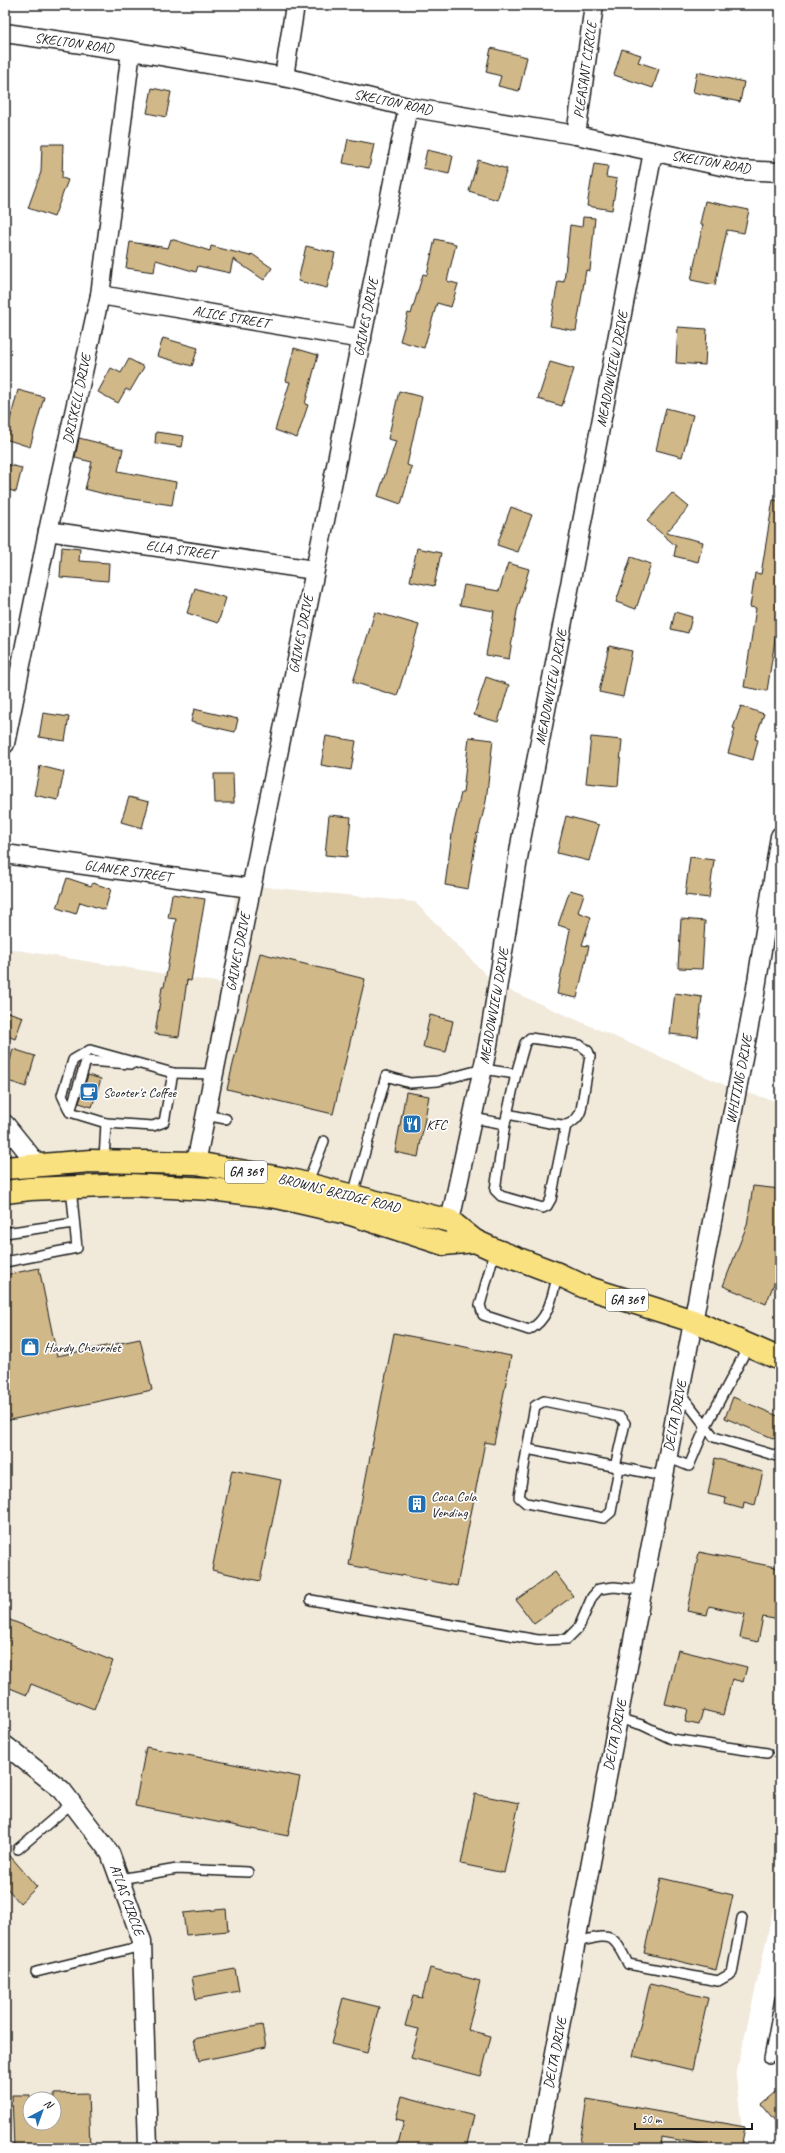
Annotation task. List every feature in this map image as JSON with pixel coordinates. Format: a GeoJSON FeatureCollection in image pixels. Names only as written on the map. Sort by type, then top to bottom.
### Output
{"type":"FeatureCollection","features":[{"type":"Feature","properties":{"kind":"main road","name":"BROWNS BRIDGE ROAD"},"geometry":{"type":"LineString","coordinates":[[5,1168],[104,1161],[196,1163],[307,1184],[353,1195],[450,1221],[475,1241],[495,1250],[558,1274],[585,1287],[693,1321],[780,1358]]}},
{"type":"Feature","properties":{"kind":"main road","name":"BROWNS BRIDGE ROAD"},"geometry":{"type":"LineString","coordinates":[[5,1192],[71,1187],[130,1185],[211,1190],[277,1198],[351,1214],[444,1244],[475,1241]]}},
{"type":"Feature","properties":{"kind":"street"},"geometry":{"type":"LineString","coordinates":[[284,77],[295,5]]}},
{"type":"Feature","properties":{"kind":"street","name":"PLEASANT CIRCLE"},"geometry":{"type":"LineString","coordinates":[[576,135],[594,5]]}},
{"type":"Feature","properties":{"kind":"street","name":"SKELTON ROAD"},"geometry":{"type":"LineString","coordinates":[[5,33],[131,50],[284,77],[408,107],[576,135],[740,170],[780,172]]}},
{"type":"Feature","properties":{"kind":"street","name":"DRISKELL DRIVE"},"geometry":{"type":"LineString","coordinates":[[5,744],[11,684],[48,531],[100,295],[131,50]]}},
{"type":"Feature","properties":{"kind":"street","name":"GAINES DRIVE"},"geometry":{"type":"LineString","coordinates":[[196,1163],[408,107]]}},
{"type":"Feature","properties":{"kind":"street","name":"MEADOWVIEW DRIVE"},"geometry":{"type":"LineString","coordinates":[[450,1221],[483,1068],[521,840],[653,152]]}},
{"type":"Feature","properties":{"kind":"street","name":"ALICE STREET"},"geometry":{"type":"LineString","coordinates":[[100,295],[362,339]]}},
{"type":"Feature","properties":{"kind":"street","name":"ELLA STREET"},"geometry":{"type":"LineString","coordinates":[[48,531],[314,570]]}},
{"type":"Feature","properties":{"kind":"street","name":"WHITING DRIVE"},"geometry":{"type":"LineString","coordinates":[[693,1321],[755,994],[780,836]]}},
{"type":"Feature","properties":{"kind":"street","name":"GLANER STREET"},"geometry":{"type":"LineString","coordinates":[[5,854],[250,888]]}},
{"type":"Feature","properties":{"kind":"street"},"geometry":{"type":"LineString","coordinates":[[5,1124],[38,1165]]}},
{"type":"Feature","properties":{"kind":"street","name":"DELTA DRIVE"},"geometry":{"type":"LineString","coordinates":[[537,2148],[693,1321]]}},
{"type":"Feature","properties":{"kind":"street","name":"ATLAS CIRCLE"},"geometry":{"type":"LineString","coordinates":[[5,1745],[62,1790],[110,1853],[120,1879],[142,1946],[148,2148]]}},
{"type":"Feature","properties":{"kind":"lane"},"geometry":{"type":"LineString","coordinates":[[507,1114],[566,1125],[575,1120],[581,1110],[590,1063],[588,1051],[580,1045],[530,1038],[524,1044],[516,1074],[507,1114],[505,1124],[495,1190],[500,1196],[543,1208],[551,1199],[566,1125]]}},
{"type":"Feature","properties":{"kind":"lane"},"geometry":{"type":"LineString","coordinates":[[172,1073],[164,1122],[153,1126],[106,1123],[70,1112],[62,1095],[73,1060],[90,1050],[172,1073],[214,1074]]}},
{"type":"Feature","properties":{"kind":"lane"},"geometry":{"type":"LineString","coordinates":[[70,1112],[86,1061],[118,1065],[141,1064]]}},
{"type":"Feature","properties":{"kind":"lane"},"geometry":{"type":"LineString","coordinates":[[353,1195],[386,1076],[410,1083],[438,1081],[483,1068],[516,1074]]}},
{"type":"Feature","properties":{"kind":"lane"},"geometry":{"type":"LineString","coordinates":[[205,1115],[226,1119]]}},
{"type":"Feature","properties":{"kind":"lane"},"geometry":{"type":"LineString","coordinates":[[473,1118],[505,1124]]}},
{"type":"Feature","properties":{"kind":"lane"},"geometry":{"type":"LineString","coordinates":[[104,1161],[106,1123]]}},
{"type":"Feature","properties":{"kind":"lane"},"geometry":{"type":"LineString","coordinates":[[307,1184],[324,1141]]}},
{"type":"Feature","properties":{"kind":"lane"},"geometry":{"type":"LineString","coordinates":[[5,1262],[77,1248],[71,1187]]}},
{"type":"Feature","properties":{"kind":"lane"},"geometry":{"type":"LineString","coordinates":[[5,1232],[74,1223]]}},
{"type":"Feature","properties":{"kind":"lane"},"geometry":{"type":"LineString","coordinates":[[495,1250],[480,1305],[482,1315],[529,1330],[539,1325],[546,1314],[558,1274]]}},
{"type":"Feature","properties":{"kind":"lane"},"geometry":{"type":"LineString","coordinates":[[667,1457],[689,1466],[706,1426],[748,1345]]}},
{"type":"Feature","properties":{"kind":"lane"},"geometry":{"type":"LineString","coordinates":[[680,1392],[714,1437],[780,1457]]}},
{"type":"Feature","properties":{"kind":"lane"},"geometry":{"type":"LineString","coordinates":[[544,1401],[620,1417],[625,1422],[611,1512],[604,1518],[526,1503],[518,1497],[527,1449],[535,1406],[544,1401]]}},
{"type":"Feature","properties":{"kind":"lane"},"geometry":{"type":"LineString","coordinates":[[527,1449],[617,1468],[664,1476]]}},
{"type":"Feature","properties":{"kind":"lane"},"geometry":{"type":"LineString","coordinates":[[311,1600],[538,1640],[568,1639],[579,1627],[592,1597],[599,1589],[614,1587],[642,1590]]}},
{"type":"Feature","properties":{"kind":"lane"},"geometry":{"type":"LineString","coordinates":[[618,1718],[642,1725],[672,1740],[767,1753]]}},
{"type":"Feature","properties":{"kind":"lane"},"geometry":{"type":"LineString","coordinates":[[18,1848],[72,1803]]}},
{"type":"Feature","properties":{"kind":"lane"},"geometry":{"type":"LineString","coordinates":[[120,1879],[177,1869],[248,1872]]}},
{"type":"Feature","properties":{"kind":"lane"},"geometry":{"type":"LineString","coordinates":[[576,1942],[605,1936],[618,1943],[628,1964],[718,1981],[732,1973],[742,1918]]}},
{"type":"Feature","properties":{"kind":"lane"},"geometry":{"type":"LineString","coordinates":[[36,1972],[142,1946]]}},
{"type":"Feature","properties":{"kind":"lane"},"geometry":{"type":"LineString","coordinates":[[780,1999],[769,2059],[780,2050]]}},
{"type":"Feature","properties":{"kind":"shaded area"},"geometry":{"type":"Polygon","coordinates":[[[236,884],[415,902],[495,984],[736,1090],[780,1102],[780,1879],[736,2076],[744,2148],[5,2148],[5,948],[228,984],[236,884]]]}},
{"type":"Feature","properties":{"kind":"building"},"geometry":{"type":"Polygon","coordinates":[[[491,48],[527,57],[519,91],[498,86],[501,76],[486,72],[491,48]]]}},
{"type":"Feature","properties":{"kind":"building"},"geometry":{"type":"Polygon","coordinates":[[[622,49],[641,55],[638,62],[659,69],[653,88],[614,75],[622,49]]]}},
{"type":"Feature","properties":{"kind":"building"},"geometry":{"type":"Polygon","coordinates":[[[697,72],[744,82],[740,102],[693,92],[697,72]]]}},
{"type":"Feature","properties":{"kind":"building"},"geometry":{"type":"Polygon","coordinates":[[[152,88],[171,92],[166,117],[147,113],[152,88]]]}},
{"type":"Feature","properties":{"kind":"building"},"geometry":{"type":"Polygon","coordinates":[[[348,139],[374,144],[369,168],[343,163],[348,139]]]}},
{"type":"Feature","properties":{"kind":"building"},"geometry":{"type":"Polygon","coordinates":[[[42,144],[63,144],[62,178],[68,180],[54,217],[28,208],[41,172],[42,144]]]}},
{"type":"Feature","properties":{"kind":"building"},"geometry":{"type":"Polygon","coordinates":[[[427,150],[453,156],[449,174],[423,168],[427,150]]]}},
{"type":"Feature","properties":{"kind":"building"},"geometry":{"type":"Polygon","coordinates":[[[478,160],[507,169],[497,200],[469,191],[478,160]]]}},
{"type":"Feature","properties":{"kind":"building"},"geometry":{"type":"Polygon","coordinates":[[[594,164],[608,166],[606,177],[617,179],[612,210],[587,206],[594,164]]]}},
{"type":"Feature","properties":{"kind":"building"},"geometry":{"type":"Polygon","coordinates":[[[705,201],[749,210],[744,233],[727,230],[715,285],[691,280],[703,224],[700,224],[705,201]]]}},
{"type":"Feature","properties":{"kind":"building"},"geometry":{"type":"Polygon","coordinates":[[[583,217],[595,218],[590,271],[586,270],[576,331],[550,326],[558,281],[564,282],[570,225],[582,227],[583,217]]]}},
{"type":"Feature","properties":{"kind":"building"},"geometry":{"type":"Polygon","coordinates":[[[171,239],[210,251],[211,246],[250,256],[252,254],[272,268],[264,280],[233,259],[230,273],[198,266],[196,272],[156,260],[154,272],[126,268],[130,242],[168,248],[171,239]]]}},
{"type":"Feature","properties":{"kind":"building"},"geometry":{"type":"Polygon","coordinates":[[[435,239],[456,244],[447,281],[458,284],[451,307],[437,303],[424,348],[400,341],[408,313],[411,314],[423,274],[427,275],[435,239]]]}},
{"type":"Feature","properties":{"kind":"building"},"geometry":{"type":"Polygon","coordinates":[[[306,246],[335,253],[327,288],[298,281],[306,246]]]}},
{"type":"Feature","properties":{"kind":"building"},"geometry":{"type":"Polygon","coordinates":[[[678,327],[707,329],[705,365],[676,363],[678,327]]]}},
{"type":"Feature","properties":{"kind":"building"},"geometry":{"type":"Polygon","coordinates":[[[163,338],[198,348],[192,366],[157,356],[163,338]]]}},
{"type":"Feature","properties":{"kind":"building"},"geometry":{"type":"Polygon","coordinates":[[[294,348],[318,355],[305,404],[308,405],[297,438],[275,430],[290,382],[286,381],[294,348]]]}},
{"type":"Feature","properties":{"kind":"building"},"geometry":{"type":"Polygon","coordinates":[[[129,359],[144,367],[130,391],[126,389],[118,403],[98,392],[111,368],[121,373],[129,359]]]}},
{"type":"Feature","properties":{"kind":"building"},"geometry":{"type":"Polygon","coordinates":[[[550,362],[574,369],[562,406],[538,399],[550,362]]]}},
{"type":"Feature","properties":{"kind":"building"},"geometry":{"type":"Polygon","coordinates":[[[18,390],[44,397],[30,447],[5,439],[18,390]]]}},
{"type":"Feature","properties":{"kind":"building"},"geometry":{"type":"Polygon","coordinates":[[[399,391],[422,397],[407,465],[412,467],[401,504],[378,496],[396,441],[388,439],[399,391]]]}},
{"type":"Feature","properties":{"kind":"building"},"geometry":{"type":"Polygon","coordinates":[[[666,408],[693,415],[682,457],[656,450],[666,408]]]}},
{"type":"Feature","properties":{"kind":"building"},"geometry":{"type":"Polygon","coordinates":[[[156,432],[184,436],[182,447],[155,443],[156,432]]]}},
{"type":"Feature","properties":{"kind":"building"},"geometry":{"type":"Polygon","coordinates":[[[79,438],[123,449],[118,471],[176,482],[172,505],[112,496],[85,489],[92,462],[75,458],[79,438]]]}},
{"type":"Feature","properties":{"kind":"building"},"geometry":{"type":"Polygon","coordinates":[[[5,464],[22,468],[16,492],[5,489],[5,464]]]}},
{"type":"Feature","properties":{"kind":"building"},"geometry":{"type":"Polygon","coordinates":[[[672,493],[689,507],[666,533],[703,542],[698,562],[674,556],[676,546],[647,521],[672,493]]]}},
{"type":"Feature","properties":{"kind":"building"},"geometry":{"type":"Polygon","coordinates":[[[773,500],[780,500],[780,608],[767,691],[744,687],[756,608],[750,607],[755,573],[761,574],[773,500]]]}},
{"type":"Feature","properties":{"kind":"building"},"geometry":{"type":"Polygon","coordinates":[[[511,507],[532,515],[518,552],[497,545],[511,507]]]}},
{"type":"Feature","properties":{"kind":"building"},"geometry":{"type":"Polygon","coordinates":[[[62,547],[80,549],[79,561],[109,563],[108,581],[60,577],[62,547]]]}},
{"type":"Feature","properties":{"kind":"building"},"geometry":{"type":"Polygon","coordinates":[[[417,548],[441,553],[434,586],[410,581],[417,548]]]}},
{"type":"Feature","properties":{"kind":"building"},"geometry":{"type":"Polygon","coordinates":[[[631,557],[651,564],[636,609],[616,602],[631,557]]]}},
{"type":"Feature","properties":{"kind":"building"},"geometry":{"type":"Polygon","coordinates":[[[508,563],[529,569],[517,611],[509,659],[486,655],[494,611],[460,605],[464,585],[499,591],[508,563]]]}},
{"type":"Feature","properties":{"kind":"building"},"geometry":{"type":"Polygon","coordinates":[[[195,588],[226,598],[218,623],[187,613],[195,588]]]}},
{"type":"Feature","properties":{"kind":"building"},"geometry":{"type":"Polygon","coordinates":[[[375,612],[419,625],[397,696],[353,682],[375,612]]]}},
{"type":"Feature","properties":{"kind":"building"},"geometry":{"type":"Polygon","coordinates":[[[675,612],[692,617],[688,633],[671,629],[675,612]]]}},
{"type":"Feature","properties":{"kind":"building"},"geometry":{"type":"Polygon","coordinates":[[[609,646],[632,651],[623,697],[599,692],[609,646]]]}},
{"type":"Feature","properties":{"kind":"building"},"geometry":{"type":"Polygon","coordinates":[[[486,677],[509,685],[498,722],[474,715],[486,677]]]}},
{"type":"Feature","properties":{"kind":"building"},"geometry":{"type":"Polygon","coordinates":[[[741,706],[764,714],[755,739],[758,740],[753,760],[728,753],[735,729],[733,728],[741,706]]]}},
{"type":"Feature","properties":{"kind":"building"},"geometry":{"type":"Polygon","coordinates":[[[194,709],[238,719],[235,732],[191,722],[194,709]]]}},
{"type":"Feature","properties":{"kind":"building"},"geometry":{"type":"Polygon","coordinates":[[[43,713],[69,717],[65,741],[39,737],[43,713]]]}},
{"type":"Feature","properties":{"kind":"building"},"geometry":{"type":"Polygon","coordinates":[[[326,736],[356,741],[351,770],[321,765],[326,736]]]}},
{"type":"Feature","properties":{"kind":"building"},"geometry":{"type":"Polygon","coordinates":[[[469,737],[493,740],[486,801],[478,834],[477,833],[468,889],[445,885],[453,827],[461,793],[463,793],[469,737]]]}},
{"type":"Feature","properties":{"kind":"building"},"geometry":{"type":"Polygon","coordinates":[[[591,737],[622,740],[618,786],[586,783],[591,737]]]}},
{"type":"Feature","properties":{"kind":"building"},"geometry":{"type":"Polygon","coordinates":[[[40,766],[64,772],[58,800],[34,795],[40,766]]]}},
{"type":"Feature","properties":{"kind":"building"},"geometry":{"type":"Polygon","coordinates":[[[214,774],[233,774],[234,803],[215,803],[214,774]]]}},
{"type":"Feature","properties":{"kind":"building"},"geometry":{"type":"Polygon","coordinates":[[[129,797],[149,802],[142,828],[121,822],[129,797]]]}},
{"type":"Feature","properties":{"kind":"building"},"geometry":{"type":"Polygon","coordinates":[[[329,815],[351,817],[347,857],[325,855],[329,815]]]}},
{"type":"Feature","properties":{"kind":"building"},"geometry":{"type":"Polygon","coordinates":[[[566,816],[599,825],[589,861],[557,853],[566,816]]]}},
{"type":"Feature","properties":{"kind":"building"},"geometry":{"type":"Polygon","coordinates":[[[690,857],[714,860],[709,898],[685,895],[690,857]]]}},
{"type":"Feature","properties":{"kind":"building"},"geometry":{"type":"Polygon","coordinates":[[[67,878],[91,886],[93,883],[111,889],[105,910],[80,902],[76,914],[57,908],[67,878]]]}},
{"type":"Feature","properties":{"kind":"building"},"geometry":{"type":"Polygon","coordinates":[[[570,890],[584,894],[578,912],[591,917],[582,945],[589,946],[577,998],[557,994],[570,929],[558,925],[570,890]]]}},
{"type":"Feature","properties":{"kind":"building"},"geometry":{"type":"Polygon","coordinates":[[[172,894],[205,899],[191,981],[187,980],[179,1037],[155,1034],[162,987],[164,987],[176,919],[168,918],[172,894]]]}},
{"type":"Feature","properties":{"kind":"building"},"geometry":{"type":"Polygon","coordinates":[[[681,919],[705,921],[702,969],[678,968],[681,919]]]}},
{"type":"Feature","properties":{"kind":"building"},"geometry":{"type":"Polygon","coordinates":[[[260,953],[365,979],[333,1114],[227,1089],[260,953]]]}},
{"type":"Feature","properties":{"kind":"building"},"geometry":{"type":"Polygon","coordinates":[[[675,993],[702,997],[698,1037],[670,1034],[675,993]]]}},
{"type":"Feature","properties":{"kind":"building"},"geometry":{"type":"Polygon","coordinates":[[[8,1012],[23,1017],[15,1039],[5,1035],[5,1020],[8,1012]]]}},
{"type":"Feature","properties":{"kind":"building"},"geometry":{"type":"Polygon","coordinates":[[[430,1015],[453,1021],[446,1052],[423,1047],[430,1015]]]}},
{"type":"Feature","properties":{"kind":"building"},"geometry":{"type":"Polygon","coordinates":[[[13,1049],[35,1056],[26,1087],[5,1080],[13,1049]]]}},
{"type":"Feature","properties":{"kind":"building"},"geometry":{"type":"Polygon","coordinates":[[[88,1075],[101,1079],[92,1107],[79,1103],[88,1075]]]}},
{"type":"Feature","properties":{"kind":"building","name":"KFC"},"geometry":{"type":"Polygon","coordinates":[[[406,1092],[429,1096],[418,1157],[395,1152],[406,1092]]]}},
{"type":"Feature","properties":{"kind":"building"},"geometry":{"type":"Polygon","coordinates":[[[753,1186],[780,1189],[780,1268],[766,1304],[723,1286],[747,1225],[753,1186]]]}},
{"type":"Feature","properties":{"kind":"building","name":"Hardy Chevrolet"},"geometry":{"type":"Polygon","coordinates":[[[39,1268],[57,1356],[140,1339],[152,1390],[5,1421],[5,1275],[39,1268]]]}},
{"type":"Feature","properties":{"kind":"building","name":"Coca Cola Vending"},"geometry":{"type":"Polygon","coordinates":[[[394,1333],[511,1356],[494,1444],[485,1442],[457,1586],[349,1565],[394,1333]]]}},
{"type":"Feature","properties":{"kind":"building"},"geometry":{"type":"Polygon","coordinates":[[[733,1397],[780,1417],[780,1441],[725,1418],[733,1397]]]}},
{"type":"Feature","properties":{"kind":"building"},"geometry":{"type":"Polygon","coordinates":[[[715,1458],[763,1472],[755,1505],[744,1502],[743,1509],[725,1504],[726,1498],[708,1494],[715,1458]]]}},
{"type":"Feature","properties":{"kind":"building"},"geometry":{"type":"Polygon","coordinates":[[[232,1470],[281,1480],[260,1581],[212,1570],[232,1470]]]}},
{"type":"Feature","properties":{"kind":"building"},"geometry":{"type":"Polygon","coordinates":[[[699,1552],[780,1568],[780,1620],[763,1617],[758,1642],[740,1638],[745,1614],[709,1606],[707,1615],[687,1611],[699,1552]]]}},
{"type":"Feature","properties":{"kind":"building"},"geometry":{"type":"Polygon","coordinates":[[[555,1572],[573,1596],[534,1624],[516,1600],[555,1572]]]}},
{"type":"Feature","properties":{"kind":"building"},"geometry":{"type":"Polygon","coordinates":[[[5,1618],[113,1661],[94,1709],[31,1684],[27,1695],[5,1686],[5,1618]]]}},
{"type":"Feature","properties":{"kind":"building"},"geometry":{"type":"Polygon","coordinates":[[[678,1650],[747,1667],[743,1682],[732,1679],[723,1715],[703,1710],[699,1725],[685,1722],[688,1709],[665,1704],[678,1650]]]}},
{"type":"Feature","properties":{"kind":"building"},"geometry":{"type":"Polygon","coordinates":[[[146,1747],[300,1777],[288,1836],[135,1806],[146,1747]]]}},
{"type":"Feature","properties":{"kind":"building"},"geometry":{"type":"Polygon","coordinates":[[[475,1794],[519,1803],[504,1873],[461,1864],[475,1794]]]}},
{"type":"Feature","properties":{"kind":"building"},"geometry":{"type":"Polygon","coordinates":[[[5,1850],[37,1887],[20,1903],[5,1886],[5,1850]]]}},
{"type":"Feature","properties":{"kind":"building"},"geometry":{"type":"Polygon","coordinates":[[[661,1878],[733,1895],[716,1970],[644,1953],[661,1878]]]}},
{"type":"Feature","properties":{"kind":"building"},"geometry":{"type":"Polygon","coordinates":[[[226,1909],[228,1931],[186,1935],[183,1913],[226,1909]]]}},
{"type":"Feature","properties":{"kind":"building"},"geometry":{"type":"Polygon","coordinates":[[[430,1968],[480,1981],[468,2030],[491,2036],[481,2076],[411,2058],[419,2029],[405,2026],[413,1996],[422,1998],[430,1968]]]}},
{"type":"Feature","properties":{"kind":"building"},"geometry":{"type":"Polygon","coordinates":[[[235,1969],[239,1991],[196,1999],[192,1977],[235,1969]]]}},
{"type":"Feature","properties":{"kind":"building"},"geometry":{"type":"Polygon","coordinates":[[[650,1984],[708,1998],[692,2070],[633,2056],[650,1984]]]}},
{"type":"Feature","properties":{"kind":"building"},"geometry":{"type":"Polygon","coordinates":[[[343,1998],[379,2007],[367,2053],[331,2044],[343,1998]]]}},
{"type":"Feature","properties":{"kind":"building"},"geometry":{"type":"Polygon","coordinates":[[[262,2025],[266,2047],[199,2061],[194,2039],[262,2025]]]}},
{"type":"Feature","properties":{"kind":"building"},"geometry":{"type":"Polygon","coordinates":[[[780,2088],[780,2127],[761,2104],[780,2088]]]}},
{"type":"Feature","properties":{"kind":"building"},"geometry":{"type":"Polygon","coordinates":[[[88,2093],[90,2148],[14,2148],[12,2095],[22,2095],[22,2131],[62,2131],[62,2094],[88,2093]]]}},
{"type":"Feature","properties":{"kind":"building"},"geometry":{"type":"Polygon","coordinates":[[[402,2096],[474,2115],[466,2148],[397,2148],[404,2121],[396,2119],[402,2096]]]}},
{"type":"Feature","properties":{"kind":"building"},"geometry":{"type":"Polygon","coordinates":[[[587,2099],[745,2127],[741,2148],[724,2148],[662,2137],[661,2148],[579,2148],[587,2099]]]}},
{"type":"Feature","properties":{"kind":"place","name":"Scooter's Coffee"},"geometry":{"type":"Point","coordinates":[89,1092]}},
{"type":"Feature","properties":{"kind":"place","name":"KFC"},"geometry":{"type":"Point","coordinates":[412,1124]}},
{"type":"Feature","properties":{"kind":"place","name":"Hardy Chevrolet"},"geometry":{"type":"Point","coordinates":[30,1347]}},
{"type":"Feature","properties":{"kind":"place","name":"Coca Cola Vending"},"geometry":{"type":"Point","coordinates":[417,1504]}}]}
